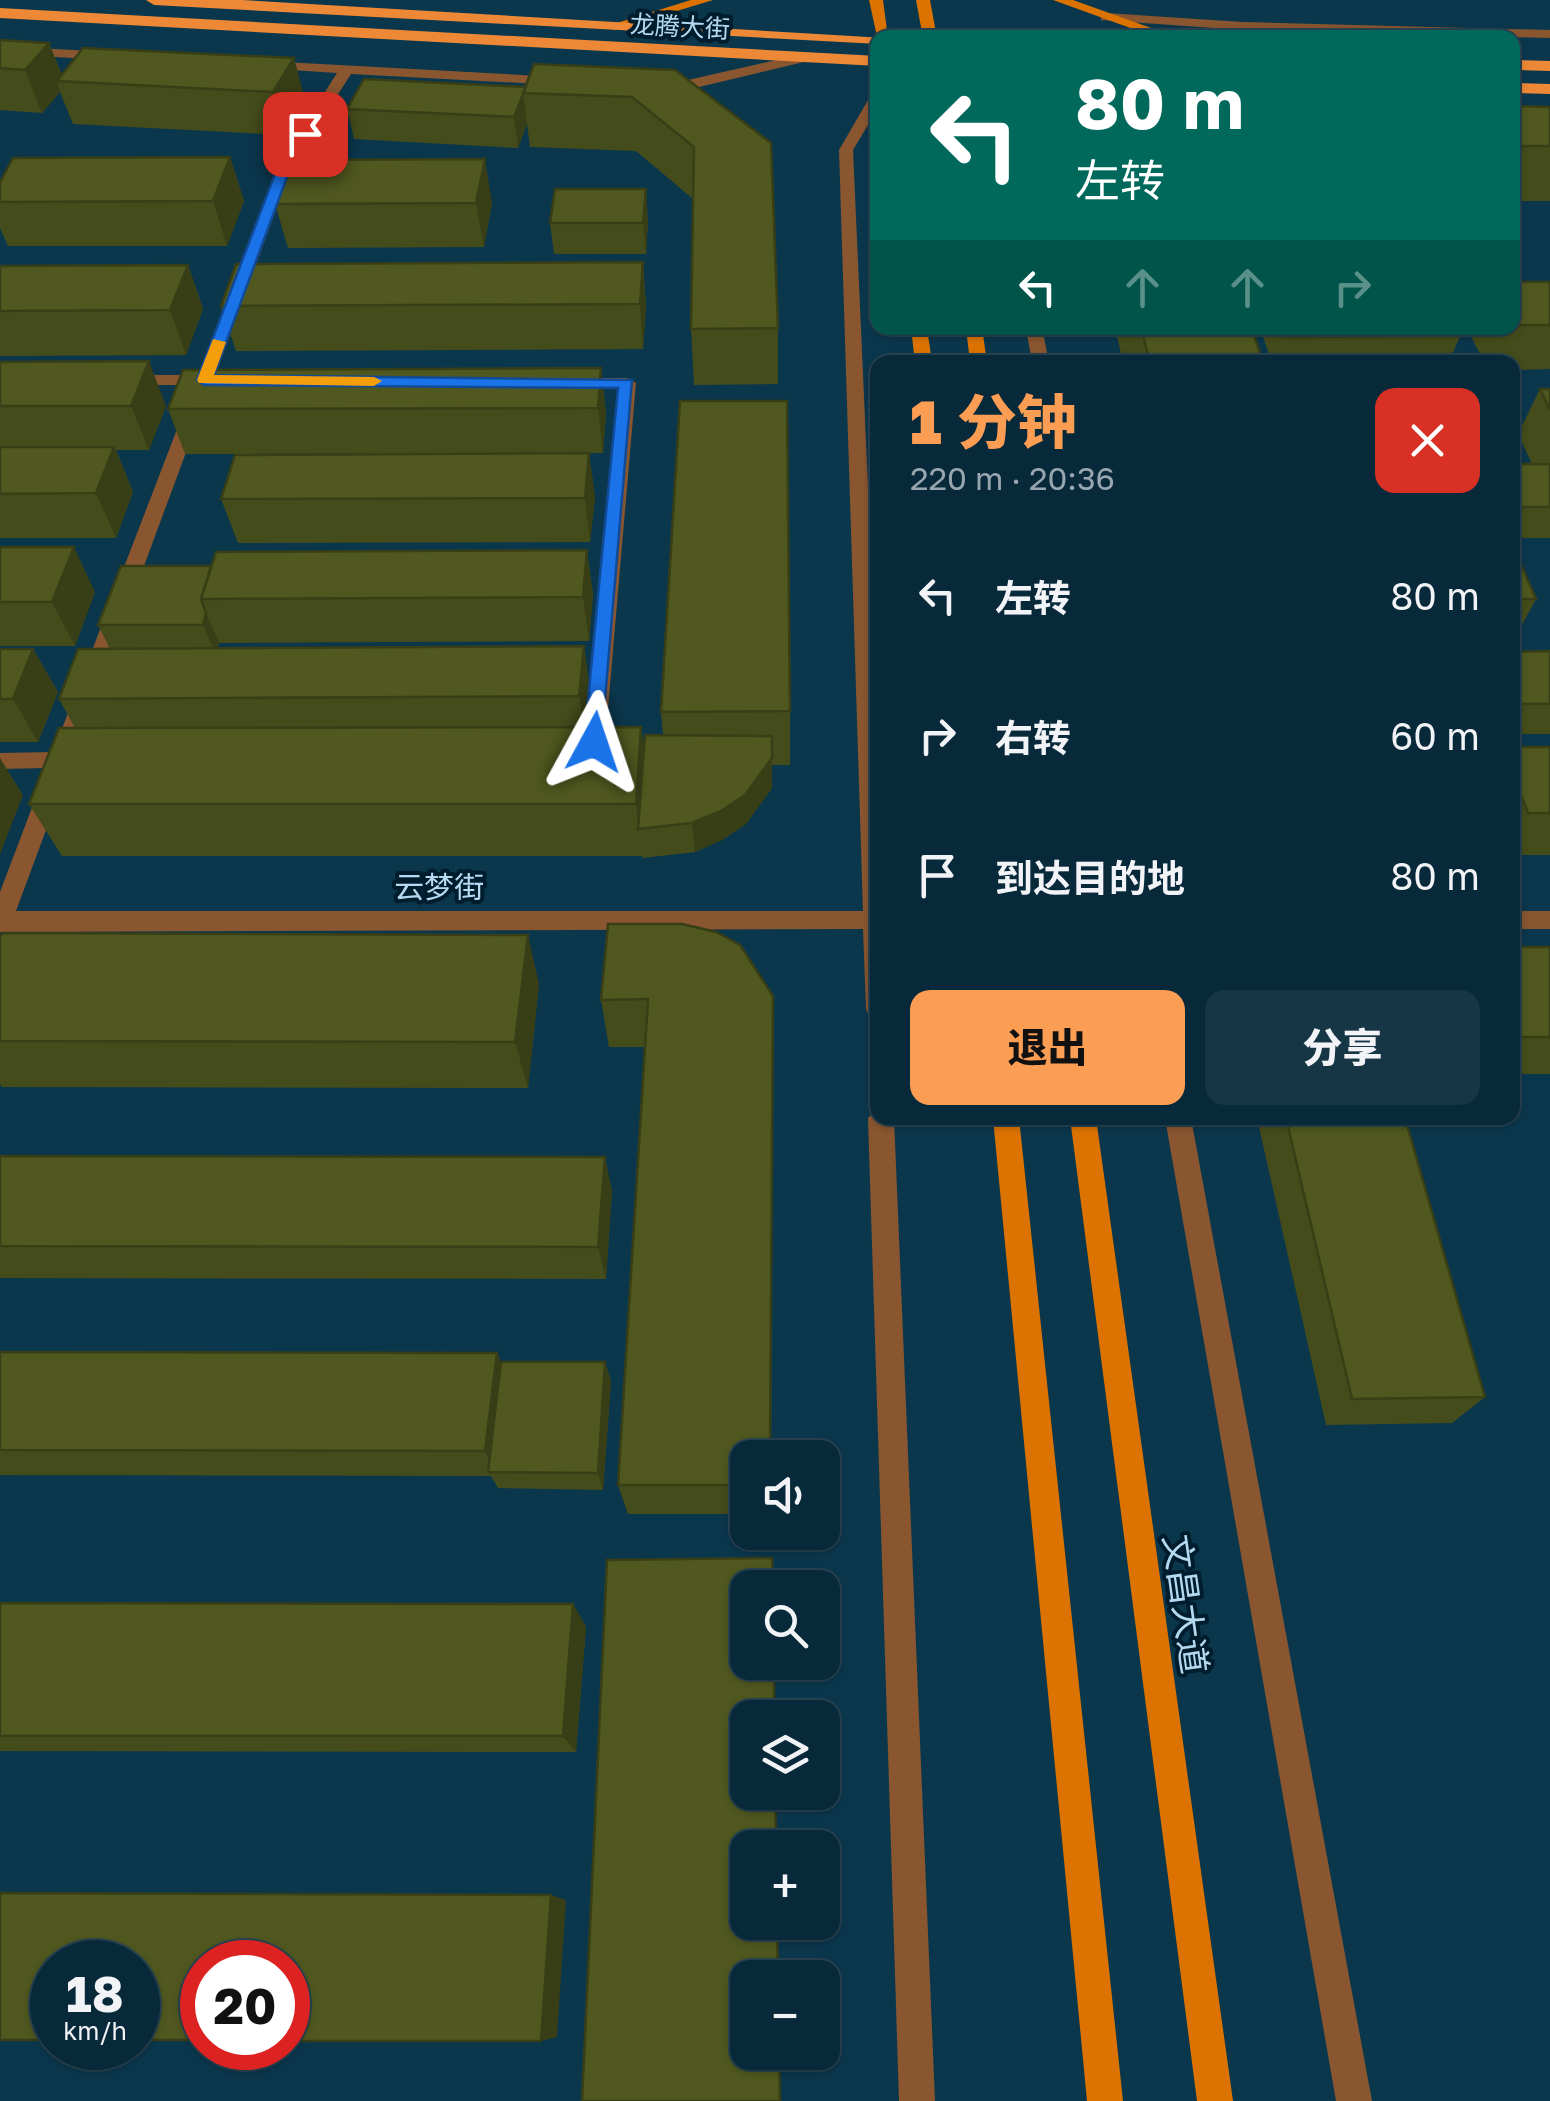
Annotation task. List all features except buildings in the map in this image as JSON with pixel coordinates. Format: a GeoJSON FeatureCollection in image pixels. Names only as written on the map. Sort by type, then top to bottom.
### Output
{"type":"FeatureCollection","features":[{"type":"Feature","properties":{"kind":"highway","name":"龙腾大街"},"geometry":{"type":"LineString","coordinates":[[154,0],[870,38]]}},
{"type":"Feature","properties":{"kind":"highway","name":"龙腾大街"},"geometry":{"type":"LineString","coordinates":[[0,14],[870,61]]}},
{"type":"Feature","properties":{"kind":"highway"},"geometry":{"type":"LineString","coordinates":[[1520,65],[1550,66]]}},
{"type":"Feature","properties":{"kind":"highway"},"geometry":{"type":"LineString","coordinates":[[1520,88],[1550,89]]}},
{"type":"Feature","properties":{"kind":"main road"},"geometry":{"type":"LineString","coordinates":[[614,26],[706,0]]}},
{"type":"Feature","properties":{"kind":"main road"},"geometry":{"type":"LineString","coordinates":[[876,0],[878,30]]}},
{"type":"Feature","properties":{"kind":"main road"},"geometry":{"type":"LineString","coordinates":[[924,0],[929,30]]}},
{"type":"Feature","properties":{"kind":"main road"},"geometry":{"type":"LineString","coordinates":[[1060,0],[1147,30]]}},
{"type":"Feature","properties":{"kind":"main road"},"geometry":{"type":"LineString","coordinates":[[1007,1125],[1105,2101]]}},
{"type":"Feature","properties":{"kind":"main road","name":"文昌大道"},"geometry":{"type":"LineString","coordinates":[[1084,1125],[1216,2101]]}},
{"type":"Feature","properties":{"kind":"street"},"geometry":{"type":"LineString","coordinates":[[1106,17],[1396,30]]}},
{"type":"Feature","properties":{"kind":"street"},"geometry":{"type":"LineString","coordinates":[[1520,33],[1550,34]]}},
{"type":"Feature","properties":{"kind":"street"},"geometry":{"type":"LineString","coordinates":[[0,50],[135,58]]}},
{"type":"Feature","properties":{"kind":"street"},"geometry":{"type":"LineString","coordinates":[[640,86],[678,88],[803,58]]}},
{"type":"Feature","properties":{"kind":"street"},"geometry":{"type":"LineString","coordinates":[[250,64],[581,82]]}},
{"type":"Feature","properties":{"kind":"street"},"geometry":{"type":"LineString","coordinates":[[0,921],[214,380],[284,166],[347,70]]}},
{"type":"Feature","properties":{"kind":"street"},"geometry":{"type":"LineString","coordinates":[[870,109],[846,150],[870,766]]}},
{"type":"Feature","properties":{"kind":"street"},"geometry":{"type":"LineString","coordinates":[[112,380],[214,380]]}},
{"type":"Feature","properties":{"kind":"street"},"geometry":{"type":"LineString","coordinates":[[550,382],[626,383],[594,742],[564,758]]}},
{"type":"Feature","properties":{"kind":"street"},"geometry":{"type":"LineString","coordinates":[[0,761],[100,760]]}},
{"type":"Feature","properties":{"kind":"street","name":"云梦街"},"geometry":{"type":"LineString","coordinates":[[0,921],[870,920]]}},
{"type":"Feature","properties":{"kind":"street"},"geometry":{"type":"LineString","coordinates":[[1520,920],[1550,920]]}},
{"type":"Feature","properties":{"kind":"street"},"geometry":{"type":"LineString","coordinates":[[882,1125],[917,2101]]}},
{"type":"Feature","properties":{"kind":"street"},"geometry":{"type":"LineString","coordinates":[[1179,1125],[1354,2101]]}},
{"type":"Feature","properties":{"kind":"slow traffic"},"geometry":{"type":"LineString","coordinates":[[219,342],[204,380],[374,381]]}},
{"type":"Feature","properties":{"kind":"route"},"geometry":{"type":"LineString","coordinates":[[305,134],[284,166],[204,380],[626,383],[594,742]]}}]}
